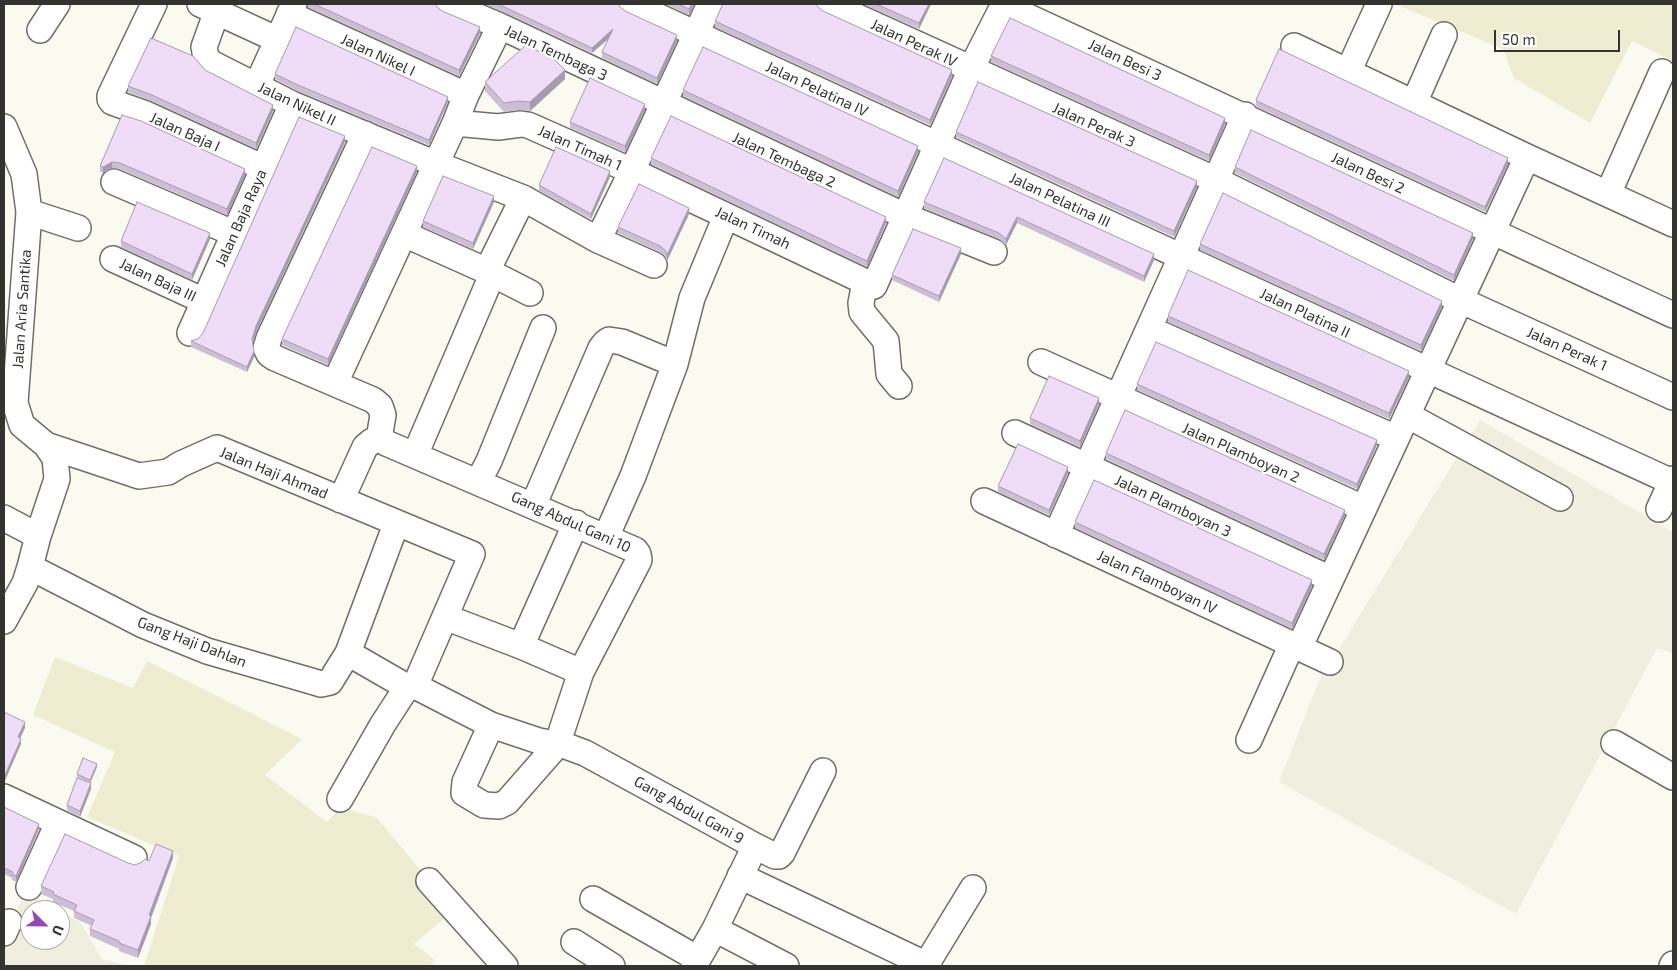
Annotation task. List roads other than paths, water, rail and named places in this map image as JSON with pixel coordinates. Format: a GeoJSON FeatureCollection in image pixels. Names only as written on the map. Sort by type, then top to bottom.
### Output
{"type":"FeatureCollection","features":[{"type":"Feature","properties":{"kind":"street"},"geometry":{"type":"LineString","coordinates":[[40,30],[57,4]]}},
{"type":"Feature","properties":{"kind":"street","name":"Jalan Baja I"},"geometry":{"type":"LineString","coordinates":[[154,4],[110,96],[112,102],[146,114],[264,168]]}},
{"type":"Feature","properties":{"kind":"street","name":"Jalan Tembaga 3"},"geometry":{"type":"LineString","coordinates":[[448,4],[500,26],[663,104]]}},
{"type":"Feature","properties":{"kind":"street","name":"Jalan Pelatina IV"},"geometry":{"type":"LineString","coordinates":[[631,4],[938,144]]}},
{"type":"Feature","properties":{"kind":"street"},"geometry":{"type":"LineString","coordinates":[[598,240],[710,4]]}},
{"type":"Feature","properties":{"kind":"street","name":"Jalan Perak IV"},"geometry":{"type":"LineString","coordinates":[[829,4],[972,69]]}},
{"type":"Feature","properties":{"kind":"street"},"geometry":{"type":"LineString","coordinates":[[1348,72],[1379,4]]}},
{"type":"Feature","properties":{"kind":"street"},"geometry":{"type":"LineString","coordinates":[[208,7],[278,40]]}},
{"type":"Feature","properties":{"kind":"street","name":"Jalan Nikel II"},"geometry":{"type":"LineString","coordinates":[[208,7],[204,48],[206,57],[211,63],[292,104],[436,164],[514,194],[598,240],[654,265]]}},
{"type":"Feature","properties":{"kind":"street","name":"Jalan Besi 3"},"geometry":{"type":"LineString","coordinates":[[972,69],[1000,12],[1005,7],[1244,115]]}},
{"type":"Feature","properties":{"kind":"street"},"geometry":{"type":"LineString","coordinates":[[257,85],[292,9]]}},
{"type":"Feature","properties":{"kind":"street","name":"Jalan Nikel I"},"geometry":{"type":"LineString","coordinates":[[292,9],[466,95]]}},
{"type":"Feature","properties":{"kind":"street"},"geometry":{"type":"LineString","coordinates":[[335,383],[455,123],[466,95],[500,26]]}},
{"type":"Feature","properties":{"kind":"street"},"geometry":{"type":"LineString","coordinates":[[1414,103],[1444,35]]}},
{"type":"Feature","properties":{"kind":"street"},"geometry":{"type":"LineString","coordinates":[[1294,46],[1673,224]]}},
{"type":"Feature","properties":{"kind":"street"},"geometry":{"type":"LineString","coordinates":[[900,386],[889,374],[886,341],[862,312],[861,303],[905,216],[972,69]]}},
{"type":"Feature","properties":{"kind":"street","name":"Jalan Perak 3"},"geometry":{"type":"LineString","coordinates":[[972,69],[1216,180],[1460,300]]}},
{"type":"Feature","properties":{"kind":"street"},"geometry":{"type":"LineString","coordinates":[[1608,194],[1662,72]]}},
{"type":"Feature","properties":{"kind":"street","name":"Jalan Baja Raya"},"geometry":{"type":"LineString","coordinates":[[190,333],[292,104]]}},
{"type":"Feature","properties":{"kind":"street","name":"Jalan Tembaga 2"},"geometry":{"type":"LineString","coordinates":[[663,104],[905,216],[994,252]]}},
{"type":"Feature","properties":{"kind":"street"},"geometry":{"type":"LineString","coordinates":[[1056,535],[1244,115]]}},
{"type":"Feature","properties":{"kind":"street","name":"Jalan Besi 2"},"geometry":{"type":"LineString","coordinates":[[1244,115],[1673,315]]}},
{"type":"Feature","properties":{"kind":"street","name":"Jalan Timah 1"},"geometry":{"type":"LineString","coordinates":[[455,123],[498,127],[528,125],[632,171]]}},
{"type":"Feature","properties":{"kind":"street","name":"Jalan Aria Santika"},"geometry":{"type":"LineString","coordinates":[[4,127],[24,174],[29,212],[15,403],[22,425],[46,445],[55,458],[57,479],[30,567],[4,621]]}},
{"type":"Feature","properties":{"kind":"street"},"geometry":{"type":"LineString","coordinates":[[340,500],[365,446],[372,441],[382,439],[380,433],[383,415],[380,406],[373,400],[276,358],[269,354],[266,344],[365,134]]}},
{"type":"Feature","properties":{"kind":"street","name":"Jalan Pelatina III"},"geometry":{"type":"LineString","coordinates":[[938,144],[1182,256]]}},
{"type":"Feature","properties":{"kind":"street"},"geometry":{"type":"LineString","coordinates":[[1249,740],[1295,646],[1331,579],[1527,157]]}},
{"type":"Feature","properties":{"kind":"street","name":"Jalan Timah"},"geometry":{"type":"LineString","coordinates":[[632,171],[870,284]]}},
{"type":"Feature","properties":{"kind":"street"},"geometry":{"type":"LineString","coordinates":[[114,182],[233,233]]}},
{"type":"Feature","properties":{"kind":"street"},"geometry":{"type":"LineString","coordinates":[[415,455],[490,273],[514,194]]}},
{"type":"Feature","properties":{"kind":"street"},"geometry":{"type":"LineString","coordinates":[[29,212],[78,228]]}},
{"type":"Feature","properties":{"kind":"street"},"geometry":{"type":"LineString","coordinates":[[606,537],[633,476],[675,364],[692,298],[726,216]]}},
{"type":"Feature","properties":{"kind":"street"},"geometry":{"type":"LineString","coordinates":[[404,234],[530,293]]}},
{"type":"Feature","properties":{"kind":"street","name":"Jalan Platina II"},"geometry":{"type":"LineString","coordinates":[[1182,256],[1673,481]]}},
{"type":"Feature","properties":{"kind":"street","name":"Jalan Baja III"},"geometry":{"type":"LineString","coordinates":[[113,259],[204,301]]}},
{"type":"Feature","properties":{"kind":"street","name":"Jalan Perak 1"},"geometry":{"type":"LineString","coordinates":[[1460,300],[1673,397]]}},
{"type":"Feature","properties":{"kind":"street"},"geometry":{"type":"LineString","coordinates":[[478,482],[489,461],[543,328]]}},
{"type":"Feature","properties":{"kind":"street"},"geometry":{"type":"LineString","coordinates":[[1149,329],[1396,438]]}},
{"type":"Feature","properties":{"kind":"street"},"geometry":{"type":"LineString","coordinates":[[534,506],[601,348],[605,343],[610,340],[622,342],[675,364]]}},
{"type":"Feature","properties":{"kind":"street","name":"Jalan Plamboyan 2"},"geometry":{"type":"LineString","coordinates":[[1040,362],[1364,508]]}},
{"type":"Feature","properties":{"kind":"street"},"geometry":{"type":"LineString","coordinates":[[1407,415],[1560,498]]}},
{"type":"Feature","properties":{"kind":"street","name":"Jalan Plamboyan 3"},"geometry":{"type":"LineString","coordinates":[[1015,433],[1331,579]]}},
{"type":"Feature","properties":{"kind":"street","name":"Gang Abdul Gani 10"},"geometry":{"type":"LineString","coordinates":[[382,439],[386,443],[576,523],[635,550],[639,560],[581,672],[557,745]]}},
{"type":"Feature","properties":{"kind":"street","name":"Jalan Haji Ahmad"},"geometry":{"type":"LineString","coordinates":[[46,445],[140,476],[168,472],[181,464],[218,448],[396,524],[472,554],[445,617]]}},
{"type":"Feature","properties":{"kind":"street"},"geometry":{"type":"LineString","coordinates":[[1659,509],[1673,481]]}},
{"type":"Feature","properties":{"kind":"street","name":"Jalan Flamboyan IV"},"geometry":{"type":"LineString","coordinates":[[984,502],[1330,662]]}},
{"type":"Feature","properties":{"kind":"street"},"geometry":{"type":"LineString","coordinates":[[4,518],[38,536]]}},
{"type":"Feature","properties":{"kind":"street"},"geometry":{"type":"LineString","coordinates":[[522,646],[576,523]]}},
{"type":"Feature","properties":{"kind":"street","name":"Gang Haji Dahlan"},"geometry":{"type":"LineString","coordinates":[[30,567],[143,625],[207,651],[321,684],[330,682],[348,653],[396,524]]}},
{"type":"Feature","properties":{"kind":"street"},"geometry":{"type":"LineString","coordinates":[[340,799],[383,724],[411,686],[445,617],[522,646],[581,672]]}},
{"type":"Feature","properties":{"kind":"street","name":"Gang Abdul Gani 9"},"geometry":{"type":"LineString","coordinates":[[348,653],[491,725],[539,741],[585,753],[754,846],[715,929],[696,963]]}},
{"type":"Feature","properties":{"kind":"street"},"geometry":{"type":"LineString","coordinates":[[491,725],[464,788],[464,793],[484,805],[499,806],[507,802],[557,745]]}},
{"type":"Feature","properties":{"kind":"street"},"geometry":{"type":"LineString","coordinates":[[1614,743],[1673,777]]}},
{"type":"Feature","properties":{"kind":"street"},"geometry":{"type":"LineString","coordinates":[[754,846],[775,856],[779,856],[782,853],[823,771]]}},
{"type":"Feature","properties":{"kind":"street"},"geometry":{"type":"LineString","coordinates":[[4,797],[134,858]]}},
{"type":"Feature","properties":{"kind":"street"},"geometry":{"type":"LineString","coordinates":[[29,887],[58,823]]}},
{"type":"Feature","properties":{"kind":"street"},"geometry":{"type":"LineString","coordinates":[[740,876],[928,966],[973,888]]}},
{"type":"Feature","properties":{"kind":"street"},"geometry":{"type":"LineString","coordinates":[[429,881],[505,966]]}},
{"type":"Feature","properties":{"kind":"street"},"geometry":{"type":"LineString","coordinates":[[593,899],[696,963]]}},
{"type":"Feature","properties":{"kind":"street"},"geometry":{"type":"LineString","coordinates":[[715,929],[786,966]]}},
{"type":"Feature","properties":{"kind":"street"},"geometry":{"type":"LineString","coordinates":[[574,942],[612,966]]}}]}
